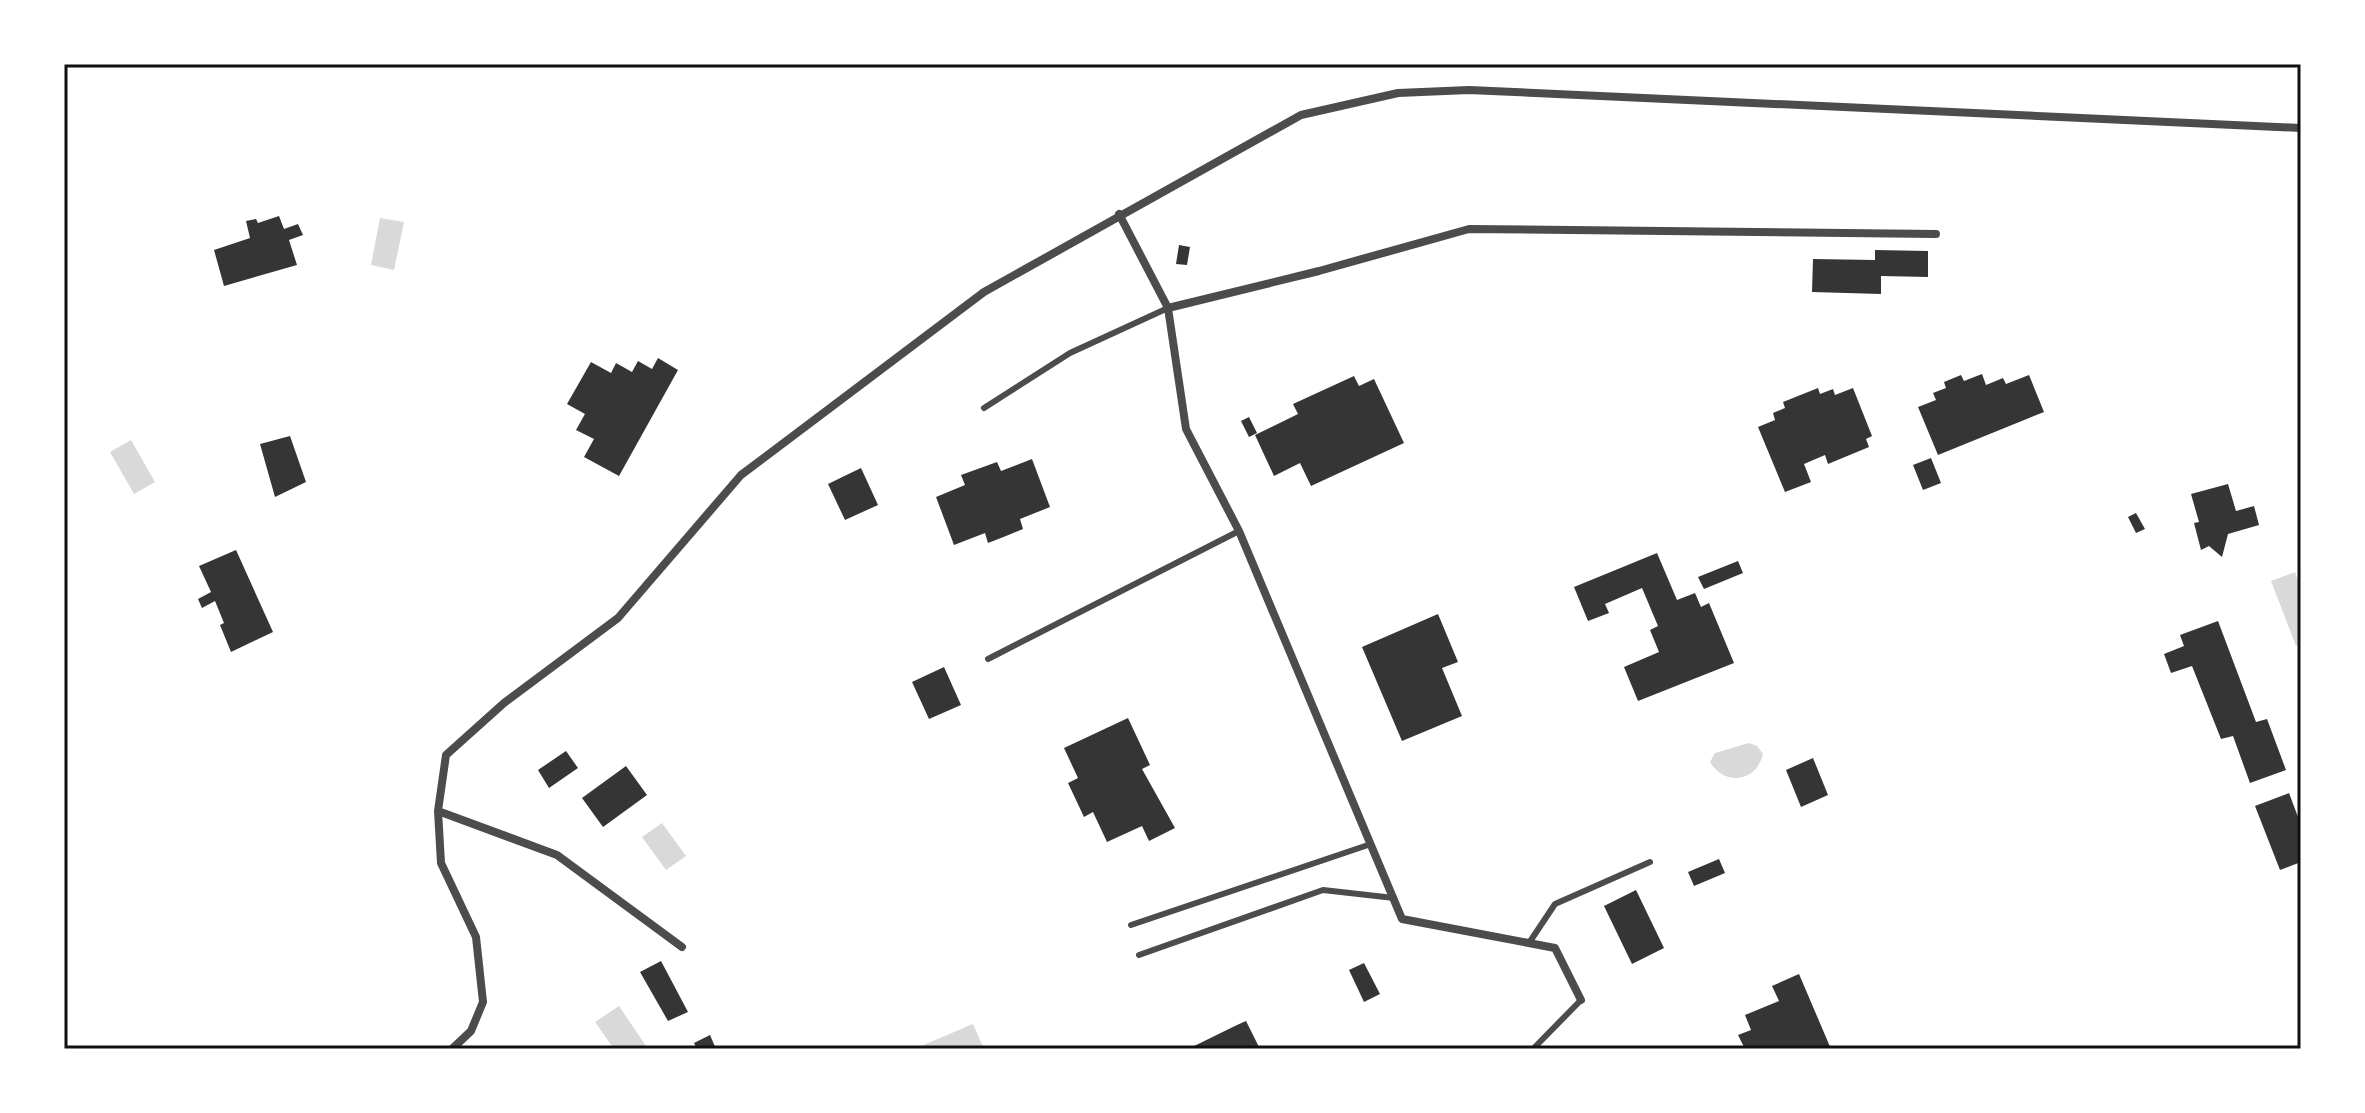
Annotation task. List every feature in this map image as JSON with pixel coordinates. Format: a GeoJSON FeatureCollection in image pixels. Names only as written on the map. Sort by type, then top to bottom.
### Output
{"type":"FeatureCollection","features":[{"type":"Feature","properties":{"kind":"street"},"geometry":{"type":"LineString","coordinates":[[452,1049],[471,1031],[483,1002],[476,937],[441,863],[438,811],[446,755],[504,703],[618,618],[741,475],[984,292],[1301,115],[1398,93],[1469,90],[2301,128]]}},
{"type":"Feature","properties":{"kind":"street"},"geometry":{"type":"LineString","coordinates":[[1119,214],[1168,308],[1186,429],[1239,531],[1402,919],[1555,948],[1581,1000]]}},
{"type":"Feature","properties":{"kind":"street"},"geometry":{"type":"LineString","coordinates":[[1168,308],[1319,271],[1469,229],[1936,234]]}},
{"type":"Feature","properties":{"kind":"street"},"geometry":{"type":"LineString","coordinates":[[438,811],[557,855],[682,947]]}},
{"type":"Feature","properties":{"kind":"lane"},"geometry":{"type":"LineString","coordinates":[[984,408],[1070,353],[1168,308]]}},
{"type":"Feature","properties":{"kind":"lane"},"geometry":{"type":"LineString","coordinates":[[988,659],[1239,531]]}},
{"type":"Feature","properties":{"kind":"lane"},"geometry":{"type":"LineString","coordinates":[[1131,925],[1371,844]]}},
{"type":"Feature","properties":{"kind":"lane"},"geometry":{"type":"LineString","coordinates":[[1529,943],[1555,904],[1650,862]]}},
{"type":"Feature","properties":{"kind":"lane"},"geometry":{"type":"LineString","coordinates":[[1139,955],[1323,890],[1394,898]]}},
{"type":"Feature","properties":{"kind":"lane"},"geometry":{"type":"LineString","coordinates":[[1533,1049],[1581,1000]]}},
{"type":"Feature","properties":{"kind":"shaded area"},"geometry":{"type":"Polygon","coordinates":[[[380,218],[404,222],[394,270],[371,265],[380,218]]]}},
{"type":"Feature","properties":{"kind":"shaded area"},"geometry":{"type":"Polygon","coordinates":[[[131,440],[155,482],[134,494],[110,452],[131,440]]]}},
{"type":"Feature","properties":{"kind":"shaded area"},"geometry":{"type":"Polygon","coordinates":[[[2295,572],[2301,589],[2301,644],[2296,646],[2271,581],[2295,572]]]}},
{"type":"Feature","properties":{"kind":"shaded area"},"geometry":{"type":"Polygon","coordinates":[[[1749,743],[1757,746],[1763,754],[1754,771],[1747,776],[1731,778],[1723,775],[1710,762],[1715,753],[1749,743]]]}},
{"type":"Feature","properties":{"kind":"shaded area"},"geometry":{"type":"Polygon","coordinates":[[[662,823],[686,856],[666,870],[642,837],[662,823]]]}},
{"type":"Feature","properties":{"kind":"shaded area"},"geometry":{"type":"Polygon","coordinates":[[[619,1006],[648,1049],[614,1049],[595,1022],[619,1006]]]}},
{"type":"Feature","properties":{"kind":"shaded area"},"geometry":{"type":"Polygon","coordinates":[[[973,1024],[983,1047],[922,1049],[921,1046],[973,1024]]]}},
{"type":"Feature","properties":{"kind":"building"},"geometry":{"type":"Polygon","coordinates":[[[279,216],[284,229],[298,224],[303,235],[289,240],[297,265],[224,286],[214,250],[250,238],[246,221],[256,219],[258,223],[279,216]]]}},
{"type":"Feature","properties":{"kind":"building"},"geometry":{"type":"Polygon","coordinates":[[[1179,245],[1190,247],[1187,265],[1176,264],[1179,245]]]}},
{"type":"Feature","properties":{"kind":"building"},"geometry":{"type":"Polygon","coordinates":[[[1875,250],[1928,251],[1928,277],[1881,276],[1881,294],[1812,292],[1813,259],[1875,260],[1875,250]]]}},
{"type":"Feature","properties":{"kind":"building"},"geometry":{"type":"Polygon","coordinates":[[[658,358],[678,370],[619,476],[584,457],[594,439],[576,430],[585,414],[567,404],[591,362],[611,373],[616,363],[632,372],[638,361],[652,369],[658,358]]]}},
{"type":"Feature","properties":{"kind":"building"},"geometry":{"type":"Polygon","coordinates":[[[1982,374],[1986,385],[2003,378],[2006,384],[2029,375],[2044,412],[1938,455],[1918,407],[1936,400],[1933,393],[1946,388],[1944,382],[1961,375],[1964,381],[1982,374]]]}},
{"type":"Feature","properties":{"kind":"building"},"geometry":{"type":"Polygon","coordinates":[[[1354,376],[1359,386],[1374,379],[1404,443],[1311,486],[1300,463],[1274,476],[1255,435],[1298,414],[1293,404],[1354,376]]]}},
{"type":"Feature","properties":{"kind":"building"},"geometry":{"type":"Polygon","coordinates":[[[1818,388],[1820,394],[1833,389],[1835,395],[1853,388],[1872,436],[1866,439],[1869,447],[1828,464],[1825,455],[1804,464],[1811,482],[1785,492],[1758,427],[1775,420],[1773,413],[1785,408],[1783,402],[1818,388]]]}},
{"type":"Feature","properties":{"kind":"building"},"geometry":{"type":"Polygon","coordinates":[[[1249,417],[1257,433],[1249,437],[1241,421],[1249,417]]]}},
{"type":"Feature","properties":{"kind":"building"},"geometry":{"type":"Polygon","coordinates":[[[290,436],[306,482],[275,497],[260,444],[290,436]]]}},
{"type":"Feature","properties":{"kind":"building"},"geometry":{"type":"Polygon","coordinates":[[[1931,458],[1941,483],[1923,490],[1913,465],[1931,458]]]}},
{"type":"Feature","properties":{"kind":"building"},"geometry":{"type":"Polygon","coordinates":[[[1032,459],[1050,507],[1020,519],[1023,529],[1006,536],[988,543],[985,533],[954,545],[936,497],[965,485],[961,475],[997,462],[1001,471],[1032,459]]]}},
{"type":"Feature","properties":{"kind":"building"},"geometry":{"type":"Polygon","coordinates":[[[861,468],[878,505],[845,520],[828,484],[861,468]]]}},
{"type":"Feature","properties":{"kind":"building"},"geometry":{"type":"Polygon","coordinates":[[[2228,484],[2236,511],[2254,506],[2259,525],[2228,534],[2222,557],[2209,546],[2201,550],[2194,523],[2199,522],[2191,494],[2228,484]]]}},
{"type":"Feature","properties":{"kind":"building"},"geometry":{"type":"Polygon","coordinates":[[[2136,513],[2145,529],[2136,533],[2128,517],[2136,513]]]}},
{"type":"Feature","properties":{"kind":"building"},"geometry":{"type":"Polygon","coordinates":[[[236,550],[273,632],[231,652],[220,625],[224,623],[215,601],[202,608],[198,599],[211,592],[199,566],[236,550]]]}},
{"type":"Feature","properties":{"kind":"building"},"geometry":{"type":"Polygon","coordinates":[[[1657,553],[1677,600],[1695,593],[1701,607],[1709,603],[1734,663],[1638,701],[1624,667],[1659,652],[1650,630],[1658,626],[1642,588],[1605,604],[1609,613],[1588,621],[1574,587],[1657,553]]]}},
{"type":"Feature","properties":{"kind":"building"},"geometry":{"type":"Polygon","coordinates":[[[1738,561],[1743,573],[1704,589],[1698,577],[1738,561]]]}},
{"type":"Feature","properties":{"kind":"building"},"geometry":{"type":"Polygon","coordinates":[[[1438,614],[1458,662],[1442,668],[1462,716],[1402,741],[1362,647],[1438,614]]]}},
{"type":"Feature","properties":{"kind":"building"},"geometry":{"type":"Polygon","coordinates":[[[2218,621],[2256,722],[2267,719],[2286,770],[2250,783],[2233,736],[2221,739],[2192,666],[2171,673],[2164,654],[2184,646],[2180,635],[2218,621]]]}},
{"type":"Feature","properties":{"kind":"building"},"geometry":{"type":"Polygon","coordinates":[[[944,667],[961,705],[929,719],[912,682],[944,667]]]}},
{"type":"Feature","properties":{"kind":"building"},"geometry":{"type":"Polygon","coordinates":[[[1128,718],[1150,765],[1142,769],[1175,828],[1149,841],[1142,826],[1107,842],[1093,812],[1084,817],[1068,783],[1078,778],[1064,748],[1128,718]]]}},
{"type":"Feature","properties":{"kind":"building"},"geometry":{"type":"Polygon","coordinates":[[[566,751],[578,768],[549,788],[538,770],[566,751]]]}},
{"type":"Feature","properties":{"kind":"building"},"geometry":{"type":"Polygon","coordinates":[[[1813,758],[1828,795],[1801,807],[1786,770],[1813,758]]]}},
{"type":"Feature","properties":{"kind":"building"},"geometry":{"type":"Polygon","coordinates":[[[626,766],[647,795],[603,827],[582,798],[626,766]]]}},
{"type":"Feature","properties":{"kind":"building"},"geometry":{"type":"Polygon","coordinates":[[[2289,793],[2301,825],[2301,862],[2280,870],[2255,806],[2289,793]]]}},
{"type":"Feature","properties":{"kind":"building"},"geometry":{"type":"Polygon","coordinates":[[[1719,859],[1725,873],[1694,886],[1688,872],[1719,859]]]}},
{"type":"Feature","properties":{"kind":"building"},"geometry":{"type":"Polygon","coordinates":[[[1636,890],[1664,948],[1632,964],[1604,906],[1636,890]]]}},
{"type":"Feature","properties":{"kind":"building"},"geometry":{"type":"Polygon","coordinates":[[[661,961],[688,1012],[668,1021],[640,972],[661,961]]]}},
{"type":"Feature","properties":{"kind":"building"},"geometry":{"type":"Polygon","coordinates":[[[1364,963],[1380,994],[1364,1002],[1349,970],[1364,963]]]}},
{"type":"Feature","properties":{"kind":"building"},"geometry":{"type":"Polygon","coordinates":[[[1799,974],[1831,1049],[1745,1049],[1738,1035],[1751,1030],[1745,1015],[1779,1001],[1772,986],[1799,974]]]}},
{"type":"Feature","properties":{"kind":"building"},"geometry":{"type":"Polygon","coordinates":[[[1246,1021],[1260,1049],[1188,1049],[1237,1025],[1246,1021]]]}},
{"type":"Feature","properties":{"kind":"building"},"geometry":{"type":"Polygon","coordinates":[[[710,1035],[716,1049],[697,1049],[694,1043],[710,1035]]]}}]}
